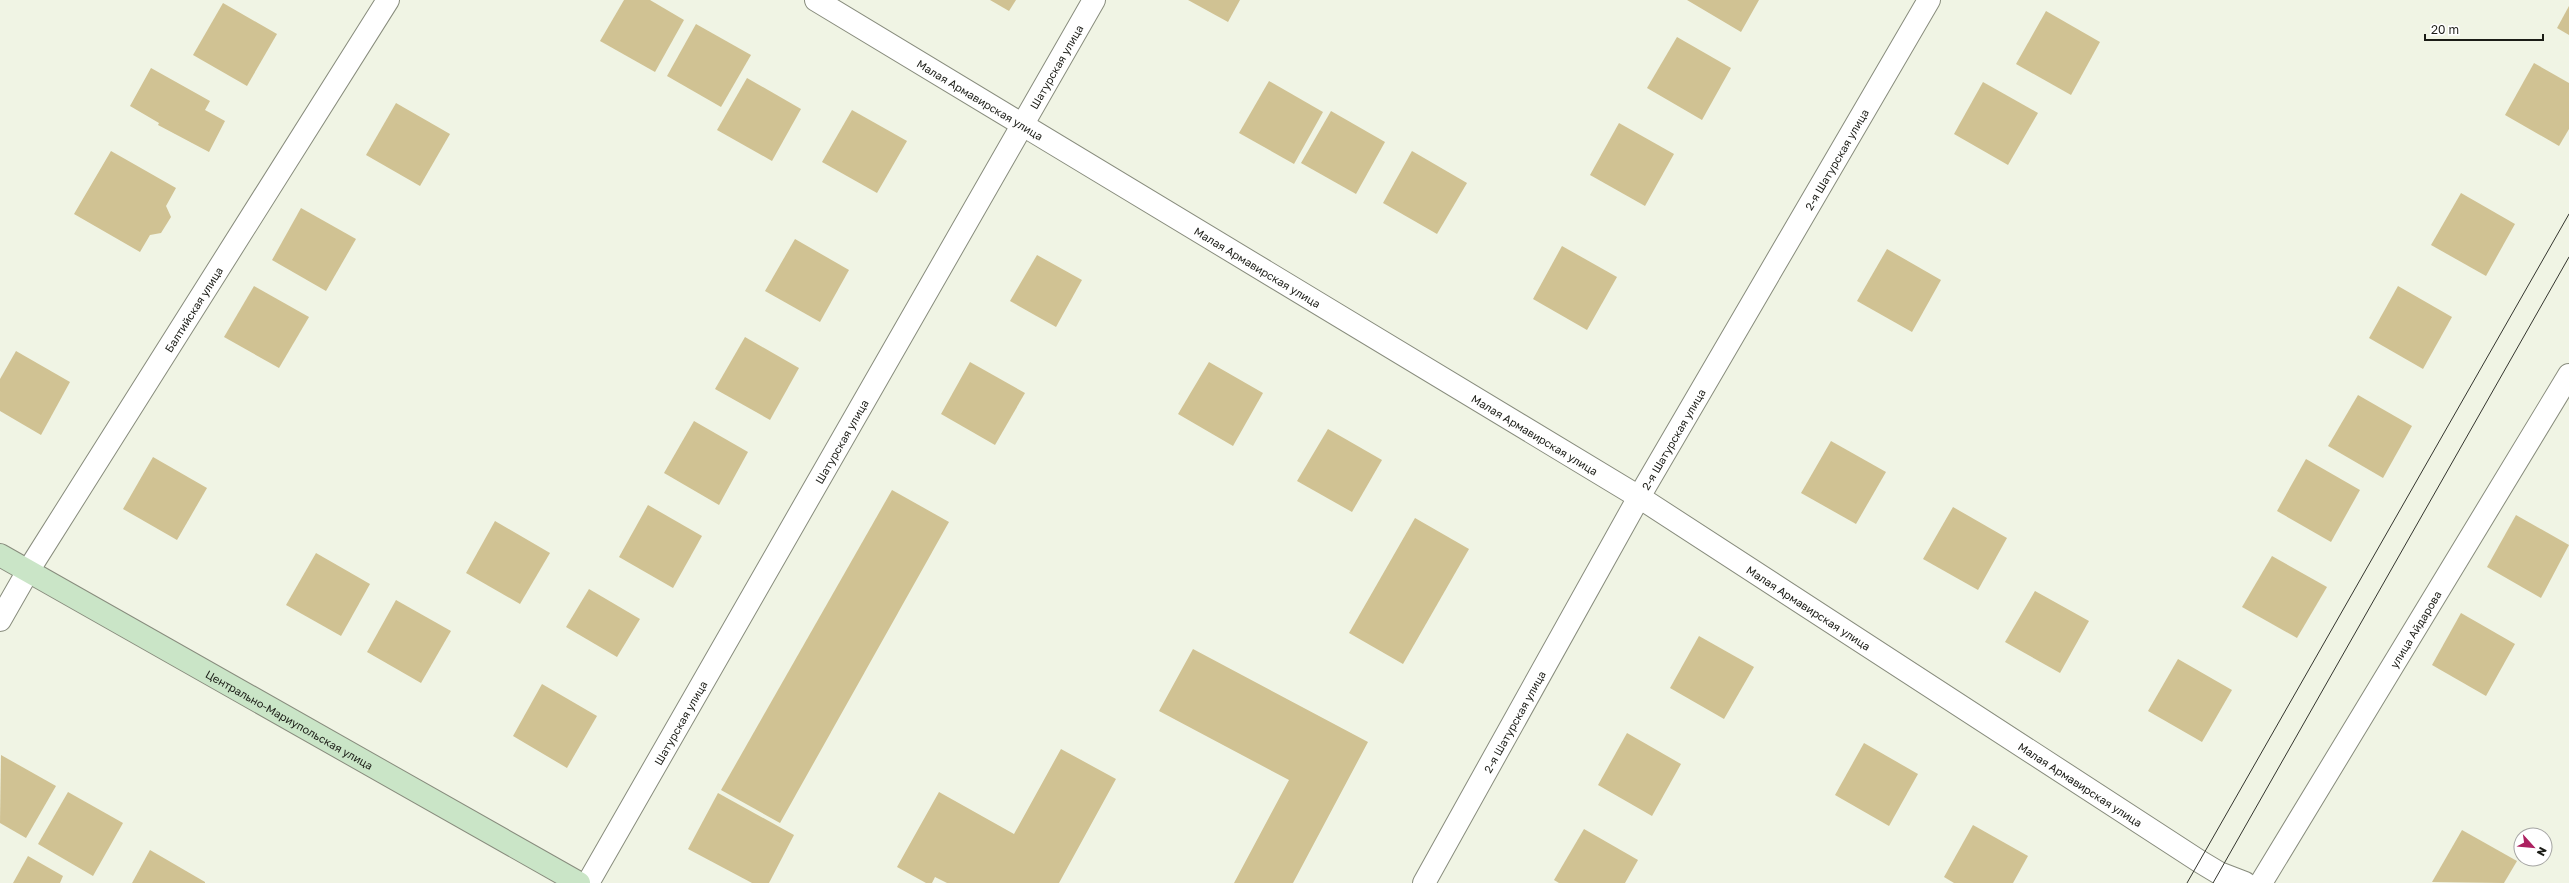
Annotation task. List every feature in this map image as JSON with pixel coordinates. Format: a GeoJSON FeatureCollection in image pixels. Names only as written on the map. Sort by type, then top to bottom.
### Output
{"type":"FeatureCollection","features":[{"type":"Feature","properties":{"kind":"street","name":"Балтийская улица"},"geometry":{"type":"LineString","coordinates":[[0,620],[28,571],[388,0]]}},
{"type":"Feature","properties":{"kind":"street","name":"Малая Армавирская улица"},"geometry":{"type":"LineString","coordinates":[[816,0],[1022,126],[1639,497],[2199,862],[2218,873],[2245,883]]}},
{"type":"Feature","properties":{"kind":"street","name":"Шатурская улица"},"geometry":{"type":"LineString","coordinates":[[588,883],[1094,0]]}},
{"type":"Feature","properties":{"kind":"street","name":"2-я Шатурская улица"},"geometry":{"type":"LineString","coordinates":[[1424,883],[1639,497],[1929,0]]}},
{"type":"Feature","properties":{"kind":"street","name":"улица Айдарова"},"geometry":{"type":"LineString","coordinates":[[2261,883],[2569,375]]}},
{"type":"Feature","properties":{"kind":"street","name":"Центрально-Мариупольская улица"},"geometry":{"type":"LineString","coordinates":[[0,555],[579,883]]}},
{"type":"Feature","properties":{"kind":"building"},"geometry":{"type":"Polygon","coordinates":[[[624,0],[650,0],[684,20],[655,72],[600,41],[624,0]]]}},
{"type":"Feature","properties":{"kind":"building"},"geometry":{"type":"Polygon","coordinates":[[[990,0],[1016,0],[1009,11],[990,0]]]}},
{"type":"Feature","properties":{"kind":"building"},"geometry":{"type":"Polygon","coordinates":[[[1188,0],[1240,0],[1228,22],[1188,0]]]}},
{"type":"Feature","properties":{"kind":"building"},"geometry":{"type":"Polygon","coordinates":[[[1687,0],[1759,0],[1741,32],[1687,0]]]}},
{"type":"Feature","properties":{"kind":"building"},"geometry":{"type":"Polygon","coordinates":[[[223,3],[277,34],[247,86],[193,55],[223,3]]]}},
{"type":"Feature","properties":{"kind":"building"},"geometry":{"type":"Polygon","coordinates":[[[2569,6],[2569,35],[2557,28],[2569,6]]]}},
{"type":"Feature","properties":{"kind":"building"},"geometry":{"type":"Polygon","coordinates":[[[2046,11],[2100,42],[2071,95],[2016,64],[2046,11]]]}},
{"type":"Feature","properties":{"kind":"building"},"geometry":{"type":"Polygon","coordinates":[[[696,24],[751,55],[721,107],[667,76],[696,24]]]}},
{"type":"Feature","properties":{"kind":"building"},"geometry":{"type":"Polygon","coordinates":[[[1677,37],[1731,68],[1702,120],[1647,88],[1677,37]]]}},
{"type":"Feature","properties":{"kind":"building"},"geometry":{"type":"Polygon","coordinates":[[[2534,63],[2569,83],[2569,129],[2559,146],[2505,115],[2534,63]]]}},
{"type":"Feature","properties":{"kind":"building"},"geometry":{"type":"Polygon","coordinates":[[[151,68],[210,101],[205,110],[225,121],[209,152],[158,125],[159,123],[130,106],[151,68]]]}},
{"type":"Feature","properties":{"kind":"building"},"geometry":{"type":"Polygon","coordinates":[[[747,78],[801,109],[772,161],[717,130],[747,78]]]}},
{"type":"Feature","properties":{"kind":"building"},"geometry":{"type":"Polygon","coordinates":[[[1269,81],[1323,112],[1294,164],[1239,133],[1269,81]]]}},
{"type":"Feature","properties":{"kind":"building"},"geometry":{"type":"Polygon","coordinates":[[[1983,82],[2038,113],[2008,165],[1954,134],[1983,82]]]}},
{"type":"Feature","properties":{"kind":"building"},"geometry":{"type":"Polygon","coordinates":[[[396,103],[450,134],[420,186],[366,155],[396,103]]]}},
{"type":"Feature","properties":{"kind":"building"},"geometry":{"type":"Polygon","coordinates":[[[852,110],[907,141],[877,193],[822,162],[852,110]]]}},
{"type":"Feature","properties":{"kind":"building"},"geometry":{"type":"Polygon","coordinates":[[[1331,111],[1385,142],[1356,194],[1301,163],[1331,111]]]}},
{"type":"Feature","properties":{"kind":"building"},"geometry":{"type":"Polygon","coordinates":[[[1619,123],[1674,154],[1645,206],[1590,175],[1619,123]]]}},
{"type":"Feature","properties":{"kind":"building"},"geometry":{"type":"Polygon","coordinates":[[[111,151],[176,188],[166,206],[171,217],[161,233],[150,235],[140,252],[74,214],[111,151]]]}},
{"type":"Feature","properties":{"kind":"building"},"geometry":{"type":"Polygon","coordinates":[[[1412,151],[1467,183],[1437,234],[1383,203],[1412,151]]]}},
{"type":"Feature","properties":{"kind":"building"},"geometry":{"type":"Polygon","coordinates":[[[2461,193],[2515,224],[2486,276],[2431,245],[2461,193]]]}},
{"type":"Feature","properties":{"kind":"building"},"geometry":{"type":"Polygon","coordinates":[[[301,208],[356,239],[326,291],[272,260],[301,208]]]}},
{"type":"Feature","properties":{"kind":"building"},"geometry":{"type":"Polygon","coordinates":[[[795,239],[849,270],[820,322],[765,291],[795,239]]]}},
{"type":"Feature","properties":{"kind":"building"},"geometry":{"type":"Polygon","coordinates":[[[1562,246],[1617,277],[1587,330],[1533,299],[1562,246]]]}},
{"type":"Feature","properties":{"kind":"building"},"geometry":{"type":"Polygon","coordinates":[[[1887,249],[1941,280],[1912,332],[1857,301],[1887,249]]]}},
{"type":"Feature","properties":{"kind":"building"},"geometry":{"type":"Polygon","coordinates":[[[1037,255],[1082,280],[1056,327],[1010,301],[1037,255]]]}},
{"type":"Feature","properties":{"kind":"building"},"geometry":{"type":"Polygon","coordinates":[[[254,286],[309,317],[279,368],[224,337],[254,286]]]}},
{"type":"Feature","properties":{"kind":"building"},"geometry":{"type":"Polygon","coordinates":[[[2398,286],[2452,317],[2423,369],[2369,338],[2398,286]]]}},
{"type":"Feature","properties":{"kind":"building"},"geometry":{"type":"Polygon","coordinates":[[[745,337],[799,368],[770,420],[715,389],[745,337]]]}},
{"type":"Feature","properties":{"kind":"building"},"geometry":{"type":"Polygon","coordinates":[[[16,351],[70,382],[41,435],[0,411],[0,379],[16,351]]]}},
{"type":"Feature","properties":{"kind":"building"},"geometry":{"type":"Polygon","coordinates":[[[970,362],[1025,393],[995,445],[941,414],[970,362]]]}},
{"type":"Feature","properties":{"kind":"building"},"geometry":{"type":"Polygon","coordinates":[[[1209,362],[1263,393],[1233,446],[1178,414],[1209,362]]]}},
{"type":"Feature","properties":{"kind":"building"},"geometry":{"type":"Polygon","coordinates":[[[2358,395],[2412,426],[2383,478],[2328,446],[2358,395]]]}},
{"type":"Feature","properties":{"kind":"building"},"geometry":{"type":"Polygon","coordinates":[[[694,421],[748,452],[719,505],[664,473],[694,421]]]}},
{"type":"Feature","properties":{"kind":"building"},"geometry":{"type":"Polygon","coordinates":[[[1328,429],[1382,460],[1352,512],[1297,481],[1328,429]]]}},
{"type":"Feature","properties":{"kind":"building"},"geometry":{"type":"Polygon","coordinates":[[[1831,441],[1886,472],[1856,524],[1801,493],[1831,441]]]}},
{"type":"Feature","properties":{"kind":"building"},"geometry":{"type":"Polygon","coordinates":[[[153,457],[207,488],[177,540],[123,509],[153,457]]]}},
{"type":"Feature","properties":{"kind":"building"},"geometry":{"type":"Polygon","coordinates":[[[2306,459],[2360,490],[2331,542],[2277,511],[2306,459]]]}},
{"type":"Feature","properties":{"kind":"building"},"geometry":{"type":"Polygon","coordinates":[[[892,490],[949,522],[780,823],[721,790],[892,490]]]}},
{"type":"Feature","properties":{"kind":"building"},"geometry":{"type":"Polygon","coordinates":[[[648,505],[702,536],[673,588],[619,557],[648,505]]]}},
{"type":"Feature","properties":{"kind":"building"},"geometry":{"type":"Polygon","coordinates":[[[1953,507],[2007,538],[1978,590],[1923,559],[1953,507]]]}},
{"type":"Feature","properties":{"kind":"building"},"geometry":{"type":"Polygon","coordinates":[[[2516,515],[2569,545],[2541,598],[2487,567],[2516,515]]]}},
{"type":"Feature","properties":{"kind":"building"},"geometry":{"type":"Polygon","coordinates":[[[1415,518],[1469,549],[1403,664],[1349,633],[1415,518]]]}},
{"type":"Feature","properties":{"kind":"building"},"geometry":{"type":"Polygon","coordinates":[[[495,521],[550,553],[520,604],[466,573],[495,521]]]}},
{"type":"Feature","properties":{"kind":"building"},"geometry":{"type":"Polygon","coordinates":[[[316,553],[370,584],[341,636],[286,605],[316,553]]]}},
{"type":"Feature","properties":{"kind":"building"},"geometry":{"type":"Polygon","coordinates":[[[2272,556],[2327,587],[2297,638],[2242,607],[2272,556]]]}},
{"type":"Feature","properties":{"kind":"building"},"geometry":{"type":"Polygon","coordinates":[[[589,589],[640,619],[617,657],[566,627],[589,589]]]}},
{"type":"Feature","properties":{"kind":"building"},"geometry":{"type":"Polygon","coordinates":[[[2035,591],[2089,621],[2060,673],[2005,642],[2035,591]]]}},
{"type":"Feature","properties":{"kind":"building"},"geometry":{"type":"Polygon","coordinates":[[[396,600],[451,631],[421,683],[367,652],[396,600]]]}},
{"type":"Feature","properties":{"kind":"building"},"geometry":{"type":"Polygon","coordinates":[[[2461,613],[2515,644],[2486,696],[2432,665],[2461,613]]]}},
{"type":"Feature","properties":{"kind":"building"},"geometry":{"type":"Polygon","coordinates":[[[1699,636],[1754,667],[1724,719],[1670,688],[1699,636]]]}},
{"type":"Feature","properties":{"kind":"building"},"geometry":{"type":"Polygon","coordinates":[[[1193,649],[1368,742],[1293,883],[1234,883],[1289,780],[1159,711],[1193,649]]]}},
{"type":"Feature","properties":{"kind":"building"},"geometry":{"type":"Polygon","coordinates":[[[2178,659],[2232,690],[2202,742],[2148,711],[2178,659]]]}},
{"type":"Feature","properties":{"kind":"building"},"geometry":{"type":"Polygon","coordinates":[[[542,684],[597,716],[567,768],[513,736],[542,684]]]}},
{"type":"Feature","properties":{"kind":"building"},"geometry":{"type":"Polygon","coordinates":[[[1627,733],[1681,764],[1652,816],[1598,785],[1627,733]]]}},
{"type":"Feature","properties":{"kind":"building"},"geometry":{"type":"Polygon","coordinates":[[[1864,743],[1918,774],[1889,826],[1835,795],[1864,743]]]}},
{"type":"Feature","properties":{"kind":"building"},"geometry":{"type":"Polygon","coordinates":[[[1061,749],[1116,779],[1059,883],[947,883],[935,877],[932,883],[926,883],[897,867],[939,792],[1014,834],[1061,749]]]}},
{"type":"Feature","properties":{"kind":"building"},"geometry":{"type":"Polygon","coordinates":[[[1,755],[56,786],[26,838],[0,823],[1,755]]]}},
{"type":"Feature","properties":{"kind":"building"},"geometry":{"type":"Polygon","coordinates":[[[68,792],[123,823],[93,876],[38,844],[68,792]]]}},
{"type":"Feature","properties":{"kind":"building"},"geometry":{"type":"Polygon","coordinates":[[[718,793],[794,835],[769,883],[752,883],[688,849],[718,793]]]}},
{"type":"Feature","properties":{"kind":"building"},"geometry":{"type":"Polygon","coordinates":[[[1973,825],[2028,856],[2013,883],[1954,883],[1944,877],[1973,825]]]}},
{"type":"Feature","properties":{"kind":"building"},"geometry":{"type":"Polygon","coordinates":[[[1584,829],[1638,860],[1625,883],[1559,883],[1554,880],[1584,829]]]}},
{"type":"Feature","properties":{"kind":"building"},"geometry":{"type":"Polygon","coordinates":[[[2462,830],[2513,859],[2513,867],[2504,883],[2432,882],[2462,830]]]}},
{"type":"Feature","properties":{"kind":"building"},"geometry":{"type":"Polygon","coordinates":[[[150,850],[205,882],[205,883],[132,883],[150,850]]]}},
{"type":"Feature","properties":{"kind":"building"},"geometry":{"type":"Polygon","coordinates":[[[28,856],[63,876],[60,883],[13,883],[28,856]]]}},
{"type":"Feature","properties":{"kind":"tram line"},"geometry":{"type":"LineString","coordinates":[[2187,883],[2569,214]]}},
{"type":"Feature","properties":{"kind":"tram line"},"geometry":{"type":"LineString","coordinates":[[2213,883],[2569,257]]}}]}
